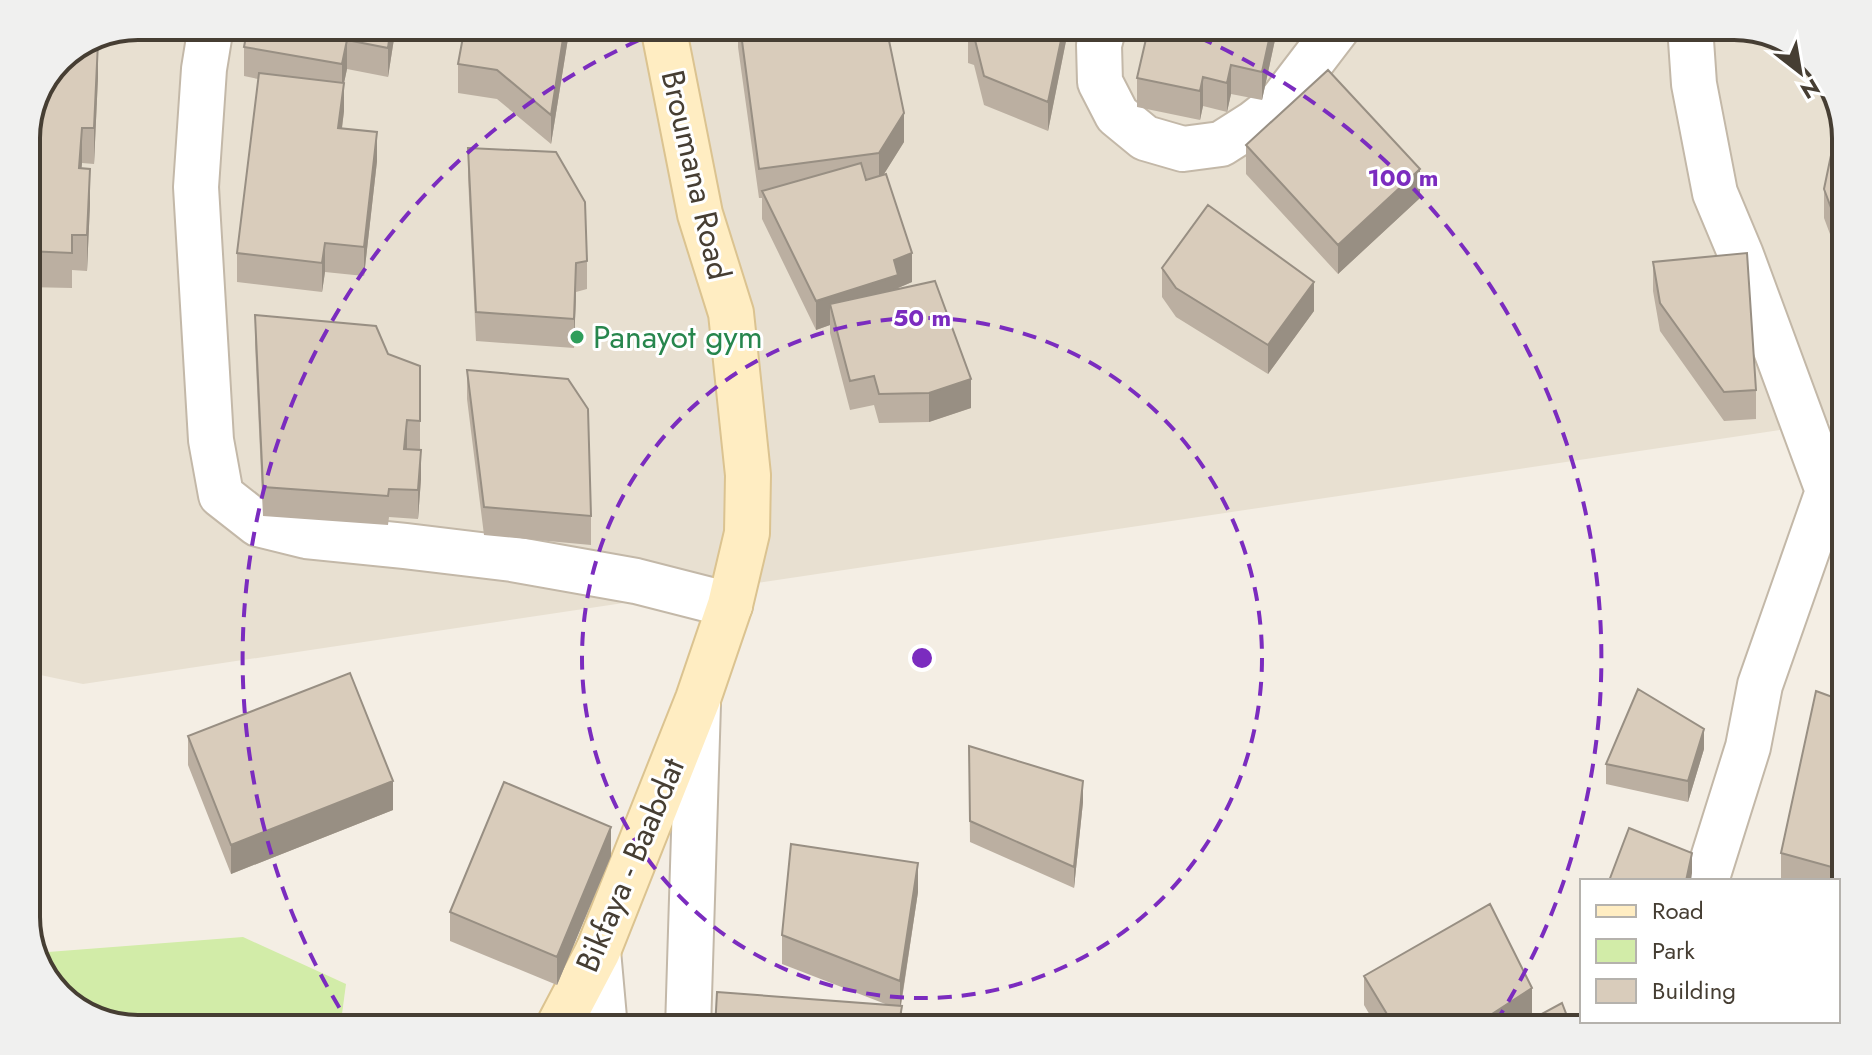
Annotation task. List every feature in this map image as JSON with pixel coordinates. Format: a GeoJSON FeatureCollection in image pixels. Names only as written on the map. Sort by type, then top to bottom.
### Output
{"type":"FeatureCollection","features":[{"type":"Feature","properties":{"kind":"main road","name":"Broumana Road"},"geometry":{"type":"LineString","coordinates":[[666,40],[700,214],[731,313],[748,475],[747,533],[730,605],[698,699]]}},
{"type":"Feature","properties":{"kind":"main road","name":"Bikfaya - Baabdat"},"geometry":{"type":"LineString","coordinates":[[564,1015],[598,951],[698,699]]}},
{"type":"Feature","properties":{"kind":"street"},"geometry":{"type":"LineString","coordinates":[[209,40],[196,187],[211,440],[221,495],[258,524],[306,536],[512,559],[636,581],[730,605]]}},
{"type":"Feature","properties":{"kind":"street"},"geometry":{"type":"LineString","coordinates":[[1100,40],[1100,82],[1117,115],[1145,138],[1183,149],[1221,144],[1254,123],[1281,102],[1328,40]]}},
{"type":"Feature","properties":{"kind":"street"},"geometry":{"type":"LineString","coordinates":[[1691,40],[1694,84],[1715,193],[1832,461]]}},
{"type":"Feature","properties":{"kind":"street"},"geometry":{"type":"LineString","coordinates":[[1707,879],[1748,747],[1760,685],[1832,486]]}},
{"type":"Feature","properties":{"kind":"street"},"geometry":{"type":"LineString","coordinates":[[688,1015],[698,699]]}},
{"type":"Feature","properties":{"kind":"street"},"geometry":{"type":"LineString","coordinates":[[598,951],[604,1015]]}},
{"type":"Feature","properties":{"kind":"shaded area"},"geometry":{"type":"Polygon","coordinates":[[[138,40],[1734,40],[1772,47],[1794,60],[1816,83],[1827,106],[1832,131],[1832,422],[83,684],[40,675],[40,131],[43,112],[60,78],[73,64],[100,47],[138,40]]]}},
{"type":"Feature","properties":{"kind":"green space"},"geometry":{"type":"Polygon","coordinates":[[[243,937],[346,984],[342,1015],[138,1015],[112,1012],[78,995],[60,977],[46,952],[243,937]]]}},
{"type":"Feature","properties":{"kind":"building"},"geometry":{"type":"Polygon","coordinates":[[[245,40],[347,40],[342,64],[244,47],[245,40]]]}},
{"type":"Feature","properties":{"kind":"building"},"geometry":{"type":"Polygon","coordinates":[[[347,40],[389,40],[388,48],[347,40]]]}},
{"type":"Feature","properties":{"kind":"building"},"geometry":{"type":"Polygon","coordinates":[[[462,40],[563,40],[551,115],[497,70],[458,64],[462,40]]]}},
{"type":"Feature","properties":{"kind":"building"},"geometry":{"type":"Polygon","coordinates":[[[742,40],[889,40],[904,113],[879,153],[759,169],[742,40]]]}},
{"type":"Feature","properties":{"kind":"building"},"geometry":{"type":"Polygon","coordinates":[[[975,40],[1061,40],[1048,102],[984,76],[975,40]]]}},
{"type":"Feature","properties":{"kind":"building"},"geometry":{"type":"Polygon","coordinates":[[[1146,40],[1269,40],[1262,72],[1231,65],[1227,83],[1203,77],[1200,91],[1137,78],[1146,40]]]}},
{"type":"Feature","properties":{"kind":"building"},"geometry":{"type":"Polygon","coordinates":[[[98,48],[94,128],[82,128],[79,168],[90,169],[87,235],[72,235],[72,253],[40,252],[40,131],[43,112],[60,78],[73,64],[98,48]]]}},
{"type":"Feature","properties":{"kind":"building"},"geometry":{"type":"Polygon","coordinates":[[[1328,70],[1420,169],[1338,245],[1246,145],[1328,70]]]}},
{"type":"Feature","properties":{"kind":"building"},"geometry":{"type":"Polygon","coordinates":[[[259,73],[344,83],[338,128],[377,132],[364,247],[325,243],[322,263],[237,253],[259,73]]]}},
{"type":"Feature","properties":{"kind":"building"},"geometry":{"type":"Polygon","coordinates":[[[468,148],[556,152],[585,202],[587,261],[576,263],[574,319],[476,312],[468,148]]]}},
{"type":"Feature","properties":{"kind":"building"},"geometry":{"type":"Polygon","coordinates":[[[1832,150],[1832,210],[1824,189],[1832,150]]]}},
{"type":"Feature","properties":{"kind":"building"},"geometry":{"type":"Polygon","coordinates":[[[861,163],[866,180],[886,174],[912,253],[894,260],[898,275],[816,301],[762,191],[861,163]]]}},
{"type":"Feature","properties":{"kind":"building"},"geometry":{"type":"Polygon","coordinates":[[[1208,205],[1314,282],[1268,345],[1176,288],[1162,268],[1208,205]]]}},
{"type":"Feature","properties":{"kind":"building"},"geometry":{"type":"Polygon","coordinates":[[[1747,253],[1756,390],[1724,392],[1660,303],[1653,262],[1747,253]]]}},
{"type":"Feature","properties":{"kind":"building"},"geometry":{"type":"Polygon","coordinates":[[[935,281],[971,379],[929,393],[879,394],[874,376],[850,381],[830,304],[935,281]]]}},
{"type":"Feature","properties":{"kind":"building"},"geometry":{"type":"Polygon","coordinates":[[[255,315],[376,326],[388,354],[420,366],[420,421],[407,420],[404,449],[421,450],[418,490],[389,489],[388,496],[263,487],[255,315]]]}},
{"type":"Feature","properties":{"kind":"building"},"geometry":{"type":"Polygon","coordinates":[[[467,370],[568,379],[588,409],[591,516],[484,507],[467,370]]]}},
{"type":"Feature","properties":{"kind":"building"},"geometry":{"type":"Polygon","coordinates":[[[350,673],[393,781],[231,845],[188,736],[350,673]]]}},
{"type":"Feature","properties":{"kind":"building"},"geometry":{"type":"Polygon","coordinates":[[[1638,689],[1704,729],[1688,781],[1606,764],[1638,689]]]}},
{"type":"Feature","properties":{"kind":"building"},"geometry":{"type":"Polygon","coordinates":[[[1816,691],[1832,697],[1832,867],[1781,853],[1816,691]]]}},
{"type":"Feature","properties":{"kind":"building"},"geometry":{"type":"Polygon","coordinates":[[[969,746],[1083,781],[1074,867],[970,821],[969,746]]]}},
{"type":"Feature","properties":{"kind":"building"},"geometry":{"type":"Polygon","coordinates":[[[504,782],[611,827],[557,957],[450,912],[504,782]]]}},
{"type":"Feature","properties":{"kind":"building"},"geometry":{"type":"Polygon","coordinates":[[[1629,828],[1692,853],[1686,879],[1610,879],[1629,828]]]}},
{"type":"Feature","properties":{"kind":"building"},"geometry":{"type":"Polygon","coordinates":[[[791,844],[918,863],[900,981],[782,935],[791,844]]]}},
{"type":"Feature","properties":{"kind":"building"},"geometry":{"type":"Polygon","coordinates":[[[1490,904],[1532,988],[1491,1015],[1388,1015],[1364,976],[1490,904]]]}},
{"type":"Feature","properties":{"kind":"building"},"geometry":{"type":"Polygon","coordinates":[[[717,992],[902,1006],[900,1015],[716,1015],[717,992]]]}},
{"type":"Feature","properties":{"kind":"building"},"geometry":{"type":"Polygon","coordinates":[[[1562,1003],[1567,1015],[1540,1015],[1562,1003]]]}},
{"type":"Feature","properties":{"kind":"place","name":"Panayot gym"},"geometry":{"type":"Point","coordinates":[577,337]}}]}
